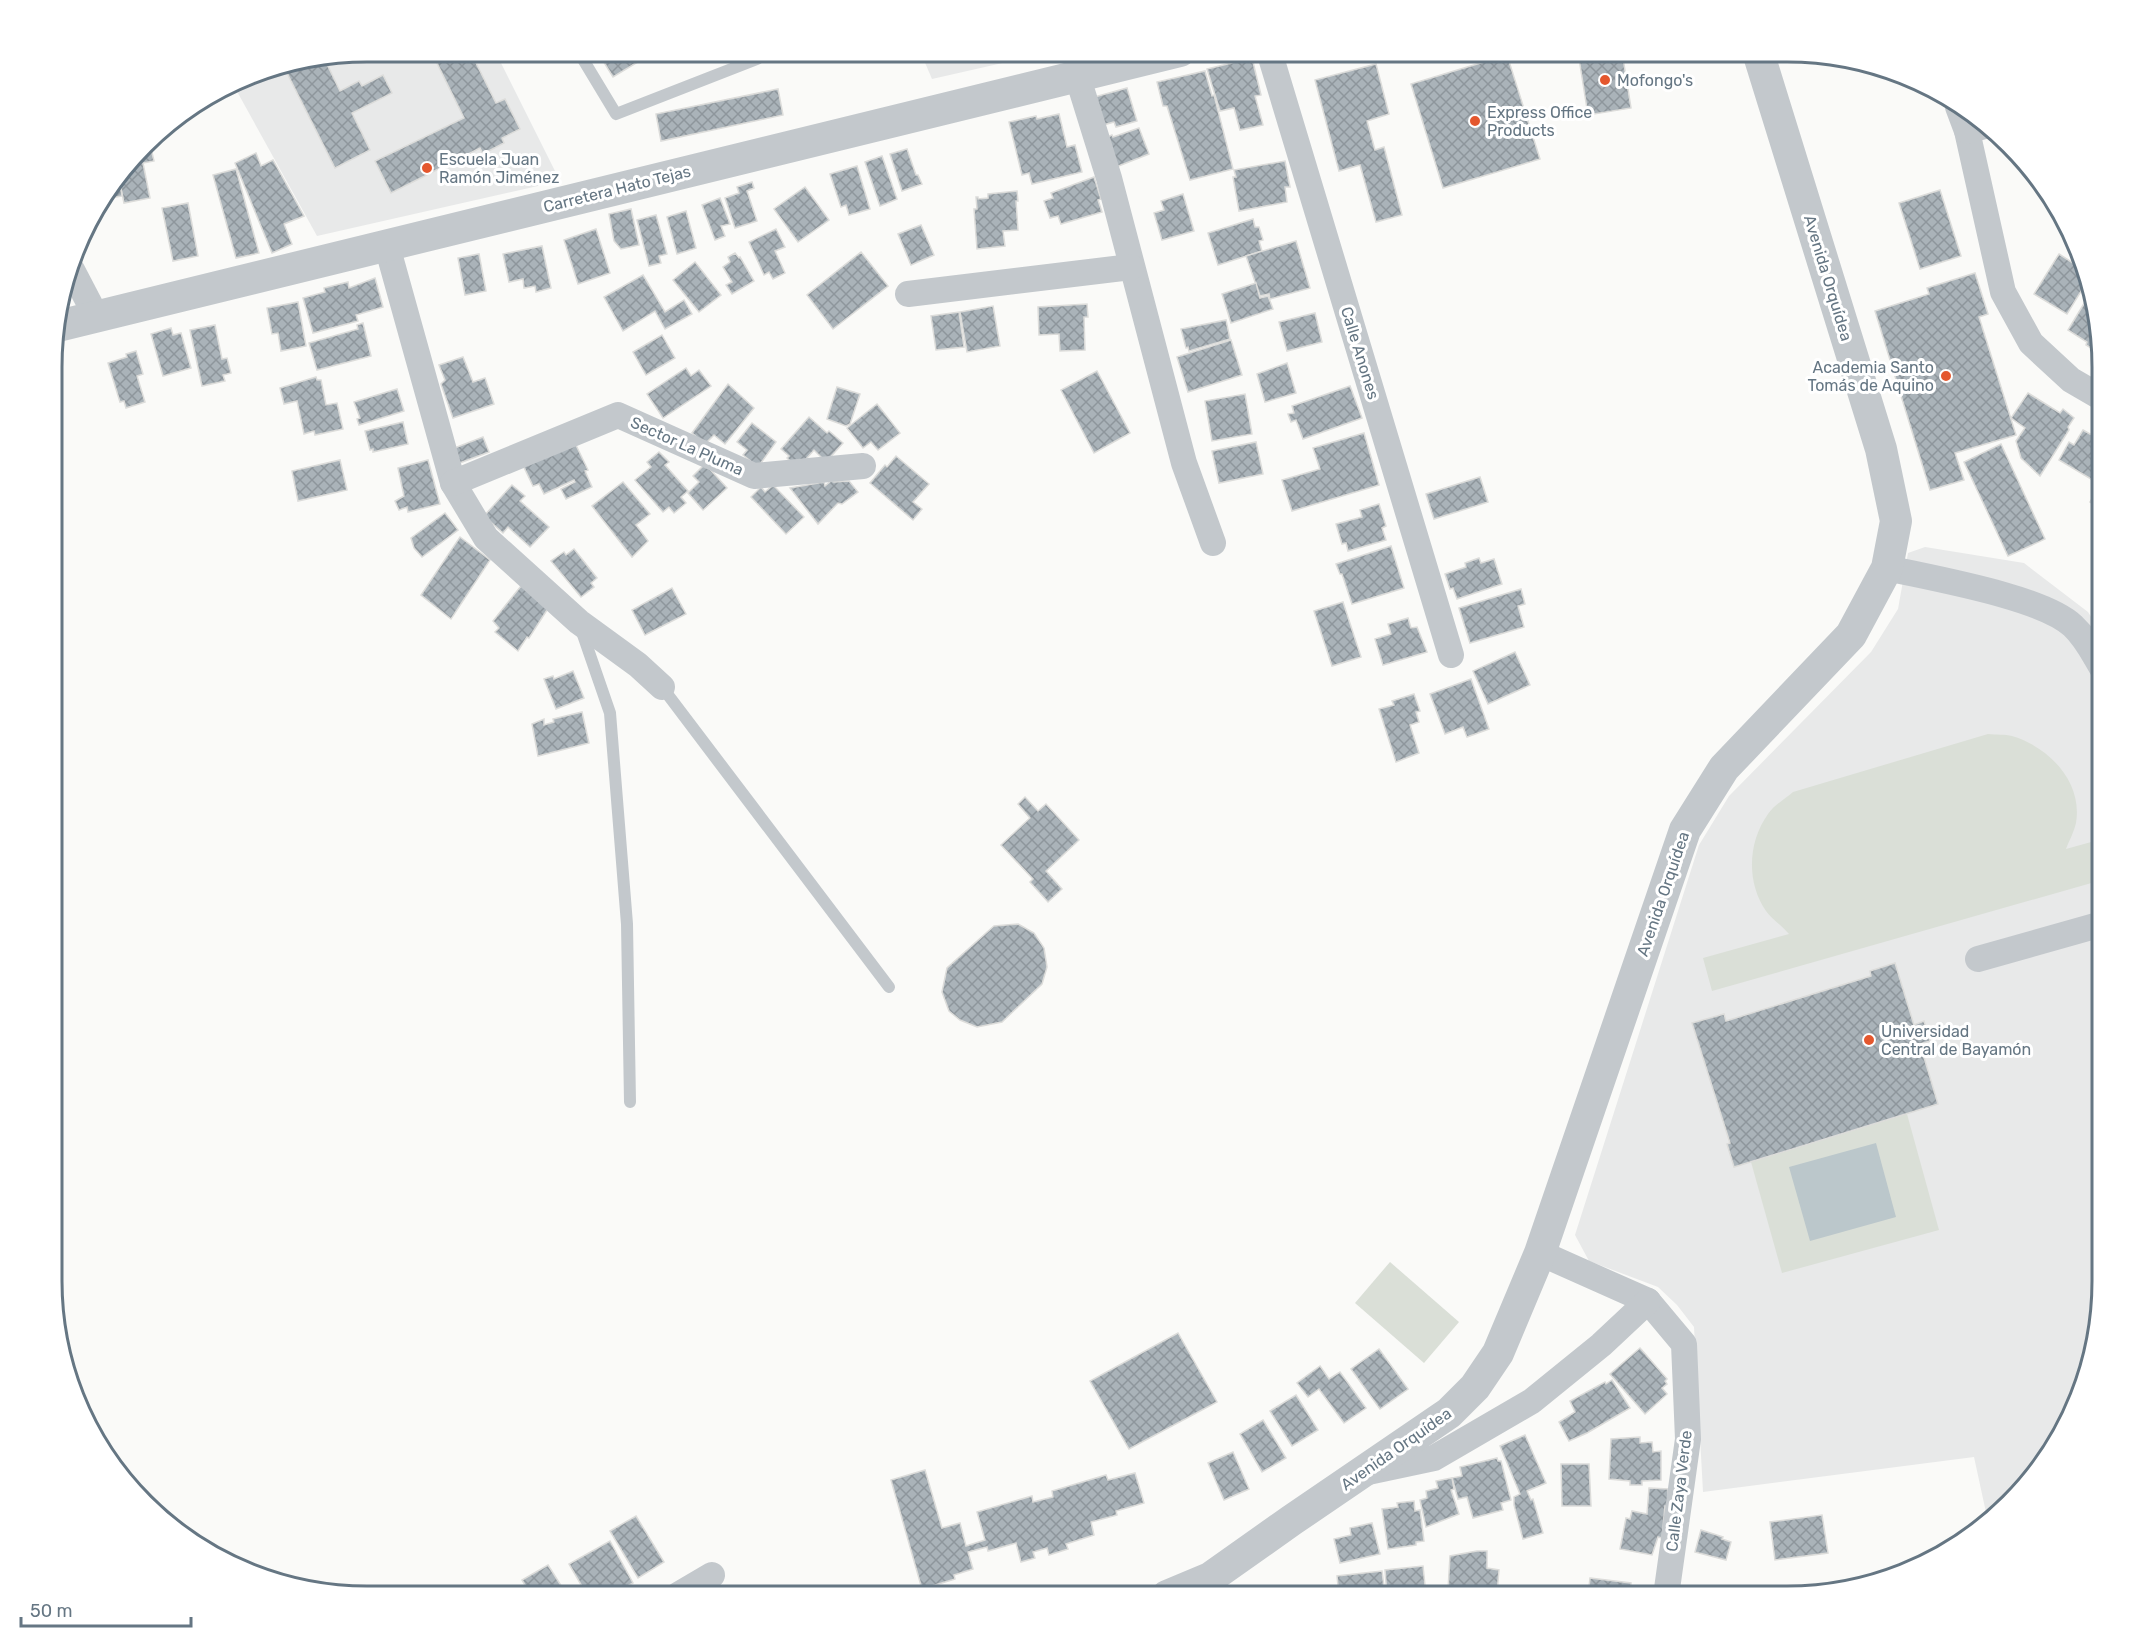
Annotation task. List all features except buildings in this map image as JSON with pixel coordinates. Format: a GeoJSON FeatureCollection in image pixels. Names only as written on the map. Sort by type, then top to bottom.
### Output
{"type":"FeatureCollection","features":[{"type":"Feature","properties":{"kind":"street","name":"Carretera Hato Tejas"},"geometry":{"type":"LineString","coordinates":[[64,324],[1133,62]]}},
{"type":"Feature","properties":{"kind":"street","name":"Calle Anones"},"geometry":{"type":"LineString","coordinates":[[1272,62],[1452,655]]}},
{"type":"Feature","properties":{"kind":"street","name":"Avenida Orquídea"},"geometry":{"type":"LineString","coordinates":[[1216,1586],[1362,1473],[1449,1413],[1475,1388],[1498,1353],[1540,1253],[1685,830],[1724,768],[1851,634],[1887,568],[1896,521],[1881,449],[1761,62]]}},
{"type":"Feature","properties":{"kind":"street"},"geometry":{"type":"LineString","coordinates":[[1077,75],[1109,178],[1184,463],[1213,543]]}},
{"type":"Feature","properties":{"kind":"street"},"geometry":{"type":"LineString","coordinates":[[1978,129],[2003,292],[2031,343],[2071,380],[2092,392]]}},
{"type":"Feature","properties":{"kind":"street"},"geometry":{"type":"LineString","coordinates":[[387,246],[453,483],[486,538],[579,622],[638,665],[662,687]]}},
{"type":"Feature","properties":{"kind":"street"},"geometry":{"type":"LineString","coordinates":[[908,294],[1131,267]]}},
{"type":"Feature","properties":{"kind":"street"},"geometry":{"type":"LineString","coordinates":[[75,276],[96,316]]}},
{"type":"Feature","properties":{"kind":"street","name":"Sector La Pluma"},"geometry":{"type":"LineString","coordinates":[[453,483],[618,415],[754,476],[863,466]]}},
{"type":"Feature","properties":{"kind":"street"},"geometry":{"type":"LineString","coordinates":[[1887,568],[2039,606],[2071,624],[2092,650]]}},
{"type":"Feature","properties":{"kind":"street"},"geometry":{"type":"LineString","coordinates":[[1978,959],[2092,927]]}},
{"type":"Feature","properties":{"kind":"street","name":"Calle Zaya Verde"},"geometry":{"type":"LineString","coordinates":[[1540,1253],[1648,1301],[1684,1344],[1688,1439],[1667,1586]]}},
{"type":"Feature","properties":{"kind":"street"},"geometry":{"type":"LineString","coordinates":[[1362,1473],[1434,1458],[1532,1401],[1601,1345],[1648,1301]]}},
{"type":"Feature","properties":{"kind":"street"},"geometry":{"type":"LineString","coordinates":[[694,1586],[712,1575]]}},
{"type":"Feature","properties":{"kind":"lane"},"geometry":{"type":"LineString","coordinates":[[585,62],[616,114],[749,62]]}},
{"type":"Feature","properties":{"kind":"lane"},"geometry":{"type":"LineString","coordinates":[[579,622],[610,713],[627,924],[630,1102]]}},
{"type":"Feature","properties":{"kind":"lane"},"geometry":{"type":"LineString","coordinates":[[662,687],[889,987]]}},
{"type":"Feature","properties":{"kind":"shaded area"},"geometry":{"type":"Polygon","coordinates":[[[500,62],[560,181],[317,236],[237,91],[287,72],[327,64],[500,62]]]}},
{"type":"Feature","properties":{"kind":"shaded area"},"geometry":{"type":"Polygon","coordinates":[[[925,62],[1007,62],[932,79],[925,62]]]}},
{"type":"Feature","properties":{"kind":"shaded area","name":"Universidad Central de Bayamón"},"geometry":{"type":"Polygon","coordinates":[[[1925,547],[2024,563],[2088,612],[2092,618],[2092,1281],[2089,1320],[2075,1379],[2051,1433],[2016,1482],[1986,1512],[1974,1457],[1703,1492],[1694,1327],[1677,1305],[1658,1287],[1589,1261],[1575,1235],[1699,845],[1729,796],[1871,652],[1898,609],[1908,553],[1925,547]]]}},
{"type":"Feature","properties":{"kind":"shaded area"},"geometry":{"type":"Polygon","coordinates":[[[1988,734],[2009,735],[2039,748],[2069,780],[2077,808],[2076,823],[2066,849],[2092,842],[2092,883],[1712,991],[1703,958],[1789,934],[1771,917],[1760,900],[1755,888],[1752,862],[1753,849],[1761,825],[1773,808],[1793,792],[1988,734]]]}},
{"type":"Feature","properties":{"kind":"shaded area"},"geometry":{"type":"Polygon","coordinates":[[[1907,1114],[1939,1230],[1782,1273],[1751,1162],[1907,1114]]]}},
{"type":"Feature","properties":{"kind":"shaded area"},"geometry":{"type":"Polygon","coordinates":[[[1876,1143],[1896,1217],[1810,1241],[1789,1167],[1876,1143]]]}},
{"type":"Feature","properties":{"kind":"shaded area"},"geometry":{"type":"Polygon","coordinates":[[[1390,1262],[1459,1322],[1424,1363],[1355,1303],[1390,1262]]]}},
{"type":"Feature","properties":{"kind":"place","name":"Mofongo's"},"geometry":{"type":"Point","coordinates":[1605,80]}},
{"type":"Feature","properties":{"kind":"place","name":"Express Office Products"},"geometry":{"type":"Point","coordinates":[1475,121]}},
{"type":"Feature","properties":{"kind":"place","name":"Escuela Juan Ramón Jiménez"},"geometry":{"type":"Point","coordinates":[427,168]}},
{"type":"Feature","properties":{"kind":"place","name":"Academia Santo Tomás de Aquino"},"geometry":{"type":"Point","coordinates":[1946,376]}},
{"type":"Feature","properties":{"kind":"place","name":"Universidad Central de Bayamón"},"geometry":{"type":"Point","coordinates":[1869,1040]}}]}
